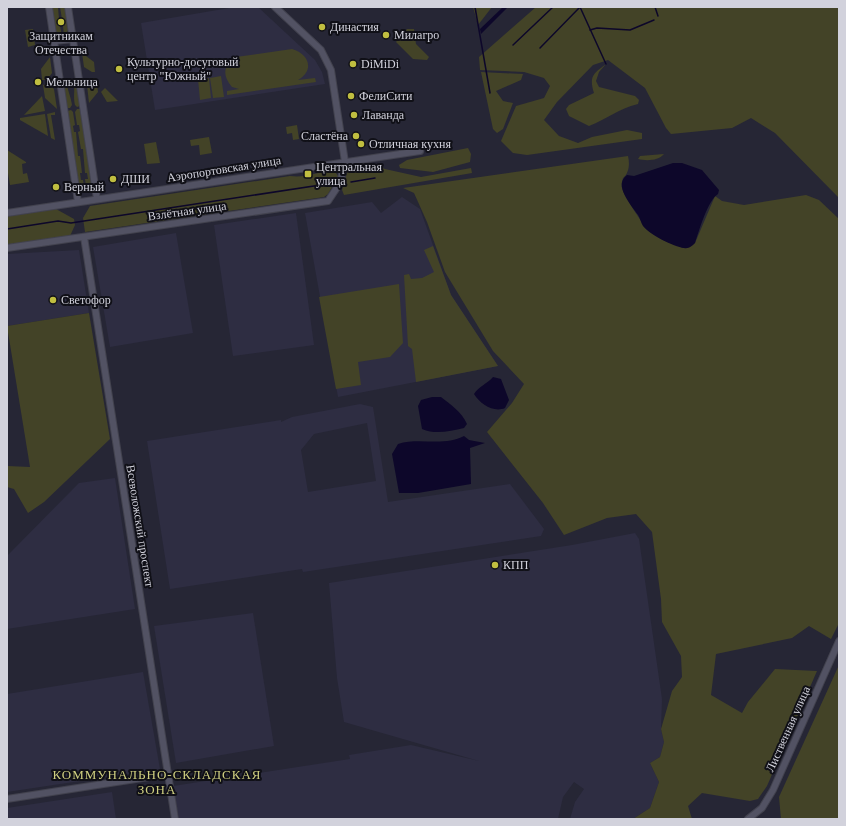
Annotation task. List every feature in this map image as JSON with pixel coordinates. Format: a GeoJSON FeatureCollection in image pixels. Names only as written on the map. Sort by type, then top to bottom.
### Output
{"type":"FeatureCollection","features":[{"type":"Feature","properties":{"kind":"street"},"geometry":{"type":"LineString","coordinates":[[49,7],[78,202]]}},
{"type":"Feature","properties":{"kind":"street"},"geometry":{"type":"LineString","coordinates":[[68,7],[97,199]]}},
{"type":"Feature","properties":{"kind":"street"},"geometry":{"type":"LineString","coordinates":[[275,7],[321,50],[328,61],[332,75],[345,162]]}},
{"type":"Feature","properties":{"kind":"street"},"geometry":{"type":"LineString","coordinates":[[54,41],[73,39]]}},
{"type":"Feature","properties":{"kind":"street","name":"Аэропортовская улица"},"geometry":{"type":"LineString","coordinates":[[7,213],[420,151]]}},
{"type":"Feature","properties":{"kind":"street","name":"Взлётная улица"},"geometry":{"type":"LineString","coordinates":[[7,248],[328,201],[340,183],[345,162]]}},
{"type":"Feature","properties":{"kind":"street","name":"Всеволожский проспект"},"geometry":{"type":"LineString","coordinates":[[84,237],[175,819]]}},
{"type":"Feature","properties":{"kind":"street","name":"Лиственная улица"},"geometry":{"type":"LineString","coordinates":[[748,819],[762,808],[773,790],[839,641]]}},
{"type":"Feature","properties":{"kind":"street"},"geometry":{"type":"LineString","coordinates":[[7,799],[168,774]]}},
{"type":"Feature","properties":{"kind":"shaded area"},"geometry":{"type":"Polygon","coordinates":[[[52,7],[58,7],[59,19],[57,20],[62,36],[56,31],[52,7]]]}},
{"type":"Feature","properties":{"kind":"shaded area"},"geometry":{"type":"Polygon","coordinates":[[[60,7],[66,7],[69,29],[64,36],[63,26],[65,25],[64,19],[62,19],[60,7]]]}},
{"type":"Feature","properties":{"kind":"shaded area"},"geometry":{"type":"Polygon","coordinates":[[[235,7],[258,7],[315,60],[322,72],[325,84],[155,110],[141,23],[235,7]]]}},
{"type":"Feature","properties":{"kind":"shaded area"},"geometry":{"type":"Polygon","coordinates":[[[473,7],[492,7],[478,25],[473,7]]]}},
{"type":"Feature","properties":{"kind":"shaded area"},"geometry":{"type":"Polygon","coordinates":[[[503,7],[508,7],[481,34],[480,29],[503,7]]]}},
{"type":"Feature","properties":{"kind":"shaded area"},"geometry":{"type":"Polygon","coordinates":[[[536,7],[839,7],[839,198],[775,133],[751,118],[732,128],[671,134],[666,128],[645,88],[608,60],[593,65],[557,102],[544,120],[559,136],[578,143],[592,137],[627,130],[642,133],[642,139],[527,155],[513,153],[501,141],[516,106],[544,98],[550,86],[544,78],[524,72],[480,70],[479,57],[536,7]]]}},
{"type":"Feature","properties":{"kind":"shaded area"},"geometry":{"type":"Polygon","coordinates":[[[33,29],[35,45],[28,47],[25,30],[33,29]]]}},
{"type":"Feature","properties":{"kind":"shaded area"},"geometry":{"type":"Polygon","coordinates":[[[407,29],[414,29],[416,44],[429,57],[427,60],[413,59],[396,42],[407,29]]]}},
{"type":"Feature","properties":{"kind":"shaded area"},"geometry":{"type":"Polygon","coordinates":[[[292,49],[298,51],[306,58],[308,63],[307,72],[298,80],[315,78],[316,82],[227,95],[227,91],[239,89],[232,87],[225,75],[226,67],[236,57],[292,49]]]}},
{"type":"Feature","properties":{"kind":"shaded area"},"geometry":{"type":"Polygon","coordinates":[[[82,53],[94,62],[95,72],[92,72],[84,67],[82,53]]]}},
{"type":"Feature","properties":{"kind":"shaded area"},"geometry":{"type":"Polygon","coordinates":[[[50,57],[52,73],[47,80],[42,80],[41,69],[50,57]]]}},
{"type":"Feature","properties":{"kind":"shaded area"},"geometry":{"type":"Polygon","coordinates":[[[606,64],[599,72],[596,81],[599,87],[635,96],[639,100],[638,104],[589,126],[569,116],[566,109],[569,105],[594,93],[592,83],[593,76],[606,64]]]}},
{"type":"Feature","properties":{"kind":"shaded area"},"geometry":{"type":"Polygon","coordinates":[[[481,72],[523,74],[521,80],[496,91],[503,101],[513,103],[503,129],[497,133],[493,129],[481,72]]]}},
{"type":"Feature","properties":{"kind":"shaded area"},"geometry":{"type":"Polygon","coordinates":[[[221,76],[224,97],[213,98],[210,78],[221,76]]]}},
{"type":"Feature","properties":{"kind":"shaded area"},"geometry":{"type":"Polygon","coordinates":[[[93,78],[96,78],[98,92],[89,103],[87,85],[93,78]]]}},
{"type":"Feature","properties":{"kind":"shaded area"},"geometry":{"type":"Polygon","coordinates":[[[209,78],[211,98],[200,100],[198,79],[209,78]]]}},
{"type":"Feature","properties":{"kind":"shaded area"},"geometry":{"type":"Polygon","coordinates":[[[77,82],[80,106],[77,107],[74,102],[74,83],[77,82]]]}},
{"type":"Feature","properties":{"kind":"shaded area"},"geometry":{"type":"Polygon","coordinates":[[[48,84],[54,89],[57,109],[45,98],[43,85],[48,84]]]}},
{"type":"Feature","properties":{"kind":"shaded area"},"geometry":{"type":"Polygon","coordinates":[[[64,84],[67,84],[71,99],[72,105],[70,108],[67,108],[64,84]]]}},
{"type":"Feature","properties":{"kind":"shaded area"},"geometry":{"type":"Polygon","coordinates":[[[105,88],[118,101],[107,102],[101,92],[105,88]]]}},
{"type":"Feature","properties":{"kind":"shaded area"},"geometry":{"type":"Polygon","coordinates":[[[42,96],[45,111],[24,115],[42,96]]]}},
{"type":"Feature","properties":{"kind":"shaded area"},"geometry":{"type":"Polygon","coordinates":[[[77,109],[81,109],[92,185],[86,186],[85,179],[88,179],[87,173],[85,173],[83,149],[81,149],[78,132],[80,131],[79,125],[77,125],[75,112],[77,109]]]}},
{"type":"Feature","properties":{"kind":"shaded area"},"geometry":{"type":"Polygon","coordinates":[[[71,110],[73,112],[75,125],[73,126],[74,132],[76,132],[78,156],[80,156],[82,173],[80,173],[81,180],[83,180],[84,186],[79,187],[67,111],[71,110]]]}},
{"type":"Feature","properties":{"kind":"shaded area"},"geometry":{"type":"Polygon","coordinates":[[[55,112],[55,115],[51,115],[55,140],[51,138],[47,114],[55,112]]]}},
{"type":"Feature","properties":{"kind":"shaded area"},"geometry":{"type":"Polygon","coordinates":[[[45,114],[48,136],[20,120],[20,118],[45,114]]]}},
{"type":"Feature","properties":{"kind":"shaded area"},"geometry":{"type":"Polygon","coordinates":[[[297,125],[299,139],[293,140],[292,133],[287,134],[286,127],[297,125]]]}},
{"type":"Feature","properties":{"kind":"shaded area"},"geometry":{"type":"Polygon","coordinates":[[[209,137],[212,153],[200,155],[199,145],[191,146],[190,140],[209,137]]]}},
{"type":"Feature","properties":{"kind":"shaded area"},"geometry":{"type":"Polygon","coordinates":[[[156,142],[160,163],[147,164],[144,144],[156,142]]]}},
{"type":"Feature","properties":{"kind":"shaded area"},"geometry":{"type":"Polygon","coordinates":[[[468,148],[471,154],[470,162],[433,172],[400,168],[399,165],[407,160],[468,148]]]}},
{"type":"Feature","properties":{"kind":"shaded area"},"geometry":{"type":"Polygon","coordinates":[[[7,150],[26,162],[22,164],[23,174],[27,173],[29,182],[10,185],[7,167],[7,150]]]}},
{"type":"Feature","properties":{"kind":"shaded area"},"geometry":{"type":"Polygon","coordinates":[[[664,154],[659,158],[652,160],[638,159],[640,156],[664,154]]]}},
{"type":"Feature","properties":{"kind":"shaded area"},"geometry":{"type":"Polygon","coordinates":[[[628,156],[629,162],[627,174],[623,178],[622,188],[630,204],[650,232],[662,240],[684,248],[695,243],[715,196],[722,201],[744,205],[806,195],[819,200],[839,219],[839,623],[831,639],[809,626],[792,638],[716,654],[711,695],[742,713],[748,702],[775,669],[817,671],[767,786],[758,799],[750,801],[702,793],[688,806],[692,819],[633,819],[650,808],[659,782],[650,763],[660,757],[664,742],[661,729],[672,691],[682,677],[681,656],[662,622],[661,599],[652,532],[636,514],[607,518],[564,535],[543,503],[487,432],[512,403],[524,384],[493,351],[445,272],[427,222],[414,193],[403,188],[628,156]]]}},
{"type":"Feature","properties":{"kind":"shaded area"},"geometry":{"type":"Polygon","coordinates":[[[358,163],[376,165],[385,169],[421,177],[471,168],[472,173],[344,195],[342,190],[349,166],[358,163]]]}},
{"type":"Feature","properties":{"kind":"shaded area"},"geometry":{"type":"Polygon","coordinates":[[[673,163],[682,163],[702,170],[719,190],[718,194],[714,197],[707,209],[695,243],[687,248],[668,243],[646,229],[622,189],[623,179],[627,175],[634,176],[673,163]]]}},
{"type":"Feature","properties":{"kind":"shaded area"},"geometry":{"type":"Polygon","coordinates":[[[334,170],[338,176],[328,194],[324,197],[85,232],[83,218],[90,206],[290,176],[307,176],[334,170]]]}},
{"type":"Feature","properties":{"kind":"shaded area"},"geometry":{"type":"Polygon","coordinates":[[[402,197],[420,209],[451,295],[498,366],[338,397],[305,213],[372,202],[381,213],[402,197]]]}},
{"type":"Feature","properties":{"kind":"shaded area"},"geometry":{"type":"Polygon","coordinates":[[[56,209],[74,219],[75,225],[70,236],[7,245],[7,216],[56,209]]]}},
{"type":"Feature","properties":{"kind":"shaded area"},"geometry":{"type":"Polygon","coordinates":[[[296,213],[314,345],[233,356],[214,225],[296,213]]]}},
{"type":"Feature","properties":{"kind":"shaded area"},"geometry":{"type":"Polygon","coordinates":[[[176,233],[193,333],[110,347],[93,247],[176,233]]]}},
{"type":"Feature","properties":{"kind":"shaded area"},"geometry":{"type":"Polygon","coordinates":[[[433,246],[451,295],[498,366],[416,382],[412,349],[408,346],[404,275],[409,274],[411,279],[422,278],[434,272],[424,250],[433,246]]]}},
{"type":"Feature","properties":{"kind":"shaded area"},"geometry":{"type":"Polygon","coordinates":[[[79,250],[89,313],[7,326],[7,254],[79,250]]]}},
{"type":"Feature","properties":{"kind":"shaded area"},"geometry":{"type":"Polygon","coordinates":[[[399,284],[403,343],[390,357],[358,362],[361,385],[336,389],[319,297],[399,284]]]}},
{"type":"Feature","properties":{"kind":"shaded area"},"geometry":{"type":"Polygon","coordinates":[[[89,313],[110,439],[44,502],[28,513],[14,489],[7,487],[7,466],[30,467],[7,326],[89,313]]]}},
{"type":"Feature","properties":{"kind":"shaded area"},"geometry":{"type":"Polygon","coordinates":[[[493,377],[501,379],[509,400],[505,408],[496,409],[488,407],[474,394],[493,377]]]}},
{"type":"Feature","properties":{"kind":"shaded area"},"geometry":{"type":"Polygon","coordinates":[[[432,397],[441,397],[456,409],[467,424],[464,428],[438,432],[422,429],[418,406],[421,400],[432,397]]]}},
{"type":"Feature","properties":{"kind":"shaded area"},"geometry":{"type":"Polygon","coordinates":[[[360,404],[373,407],[388,502],[510,484],[544,529],[541,536],[303,572],[302,569],[170,589],[147,441],[281,420],[281,422],[292,417],[360,404]],[[367,423],[314,434],[301,450],[308,492],[376,481],[367,423]]]}},
{"type":"Feature","properties":{"kind":"shaded area"},"geometry":{"type":"Polygon","coordinates":[[[464,436],[469,440],[485,443],[470,448],[471,484],[418,493],[399,493],[392,454],[398,444],[414,441],[440,442],[464,436]]]}},
{"type":"Feature","properties":{"kind":"shaded area"},"geometry":{"type":"Polygon","coordinates":[[[115,478],[135,609],[7,629],[7,556],[79,483],[115,478]]]}},
{"type":"Feature","properties":{"kind":"shaded area"},"geometry":{"type":"Polygon","coordinates":[[[635,533],[639,539],[662,699],[661,729],[664,742],[660,757],[650,763],[659,782],[650,808],[633,819],[570,819],[575,802],[584,789],[574,782],[563,797],[558,819],[179,819],[173,786],[350,759],[349,755],[411,745],[479,761],[344,722],[337,678],[329,583],[572,545],[635,533]]]}},
{"type":"Feature","properties":{"kind":"shaded area"},"geometry":{"type":"Polygon","coordinates":[[[253,613],[274,746],[176,763],[154,626],[253,613]]]}},
{"type":"Feature","properties":{"kind":"shaded area"},"geometry":{"type":"Polygon","coordinates":[[[839,665],[839,819],[781,819],[779,797],[839,665]]]}},
{"type":"Feature","properties":{"kind":"shaded area"},"geometry":{"type":"Polygon","coordinates":[[[143,672],[160,769],[7,792],[7,694],[143,672]]]}},
{"type":"Feature","properties":{"kind":"shaded area"},"geometry":{"type":"Polygon","coordinates":[[[112,792],[116,819],[7,819],[7,808],[112,792]]]}},
{"type":"Feature","properties":{"kind":"waterway"},"geometry":{"type":"LineString","coordinates":[[475,7],[490,93]]}},
{"type":"Feature","properties":{"kind":"waterway"},"geometry":{"type":"LineString","coordinates":[[513,45],[553,7]]}},
{"type":"Feature","properties":{"kind":"waterway"},"geometry":{"type":"LineString","coordinates":[[580,7],[606,64]]}},
{"type":"Feature","properties":{"kind":"waterway"},"geometry":{"type":"LineString","coordinates":[[540,48],[580,7]]}},
{"type":"Feature","properties":{"kind":"waterway"},"geometry":{"type":"LineString","coordinates":[[655,7],[658,16]]}},
{"type":"Feature","properties":{"kind":"waterway"},"geometry":{"type":"LineString","coordinates":[[590,30],[597,28],[630,30],[654,20]]}},
{"type":"Feature","properties":{"kind":"waterway"},"geometry":{"type":"LineString","coordinates":[[351,182],[375,178]]}},
{"type":"Feature","properties":{"kind":"waterway"},"geometry":{"type":"LineString","coordinates":[[7,229],[58,221],[71,223],[327,184]]}},
{"type":"Feature","properties":{"kind":"place","name":"Защитникам Отечества"},"geometry":{"type":"Point","coordinates":[61,22]}},
{"type":"Feature","properties":{"kind":"place","name":"Династия"},"geometry":{"type":"Point","coordinates":[322,27]}},
{"type":"Feature","properties":{"kind":"place","name":"Милагро"},"geometry":{"type":"Point","coordinates":[386,35]}},
{"type":"Feature","properties":{"kind":"place","name":"DiMiDi"},"geometry":{"type":"Point","coordinates":[353,64]}},
{"type":"Feature","properties":{"kind":"place","name":"Культурно-досуговый центр \"Южный\""},"geometry":{"type":"Point","coordinates":[119,69]}},
{"type":"Feature","properties":{"kind":"place","name":"Мельница"},"geometry":{"type":"Point","coordinates":[38,82]}},
{"type":"Feature","properties":{"kind":"place","name":"ФелиСити"},"geometry":{"type":"Point","coordinates":[351,96]}},
{"type":"Feature","properties":{"kind":"place","name":"Лаванда"},"geometry":{"type":"Point","coordinates":[354,115]}},
{"type":"Feature","properties":{"kind":"place","name":"Сластёна"},"geometry":{"type":"Point","coordinates":[356,136]}},
{"type":"Feature","properties":{"kind":"place","name":"Отличная кухня"},"geometry":{"type":"Point","coordinates":[361,144]}},
{"type":"Feature","properties":{"kind":"place","name":"Центральная улица"},"geometry":{"type":"Point","coordinates":[308,174]}},
{"type":"Feature","properties":{"kind":"place","name":"ДШИ"},"geometry":{"type":"Point","coordinates":[113,179]}},
{"type":"Feature","properties":{"kind":"place","name":"Верный"},"geometry":{"type":"Point","coordinates":[56,187]}},
{"type":"Feature","properties":{"kind":"place","name":"Светофор"},"geometry":{"type":"Point","coordinates":[53,300]}},
{"type":"Feature","properties":{"kind":"place","name":"КПП"},"geometry":{"type":"Point","coordinates":[495,565]}},
{"type":"Feature","properties":{"kind":"district","name":"КОММУНАЛЬНО-СКЛАДСКАЯ ЗОНА"},"geometry":{"type":"Point","coordinates":[157,782]}}]}
